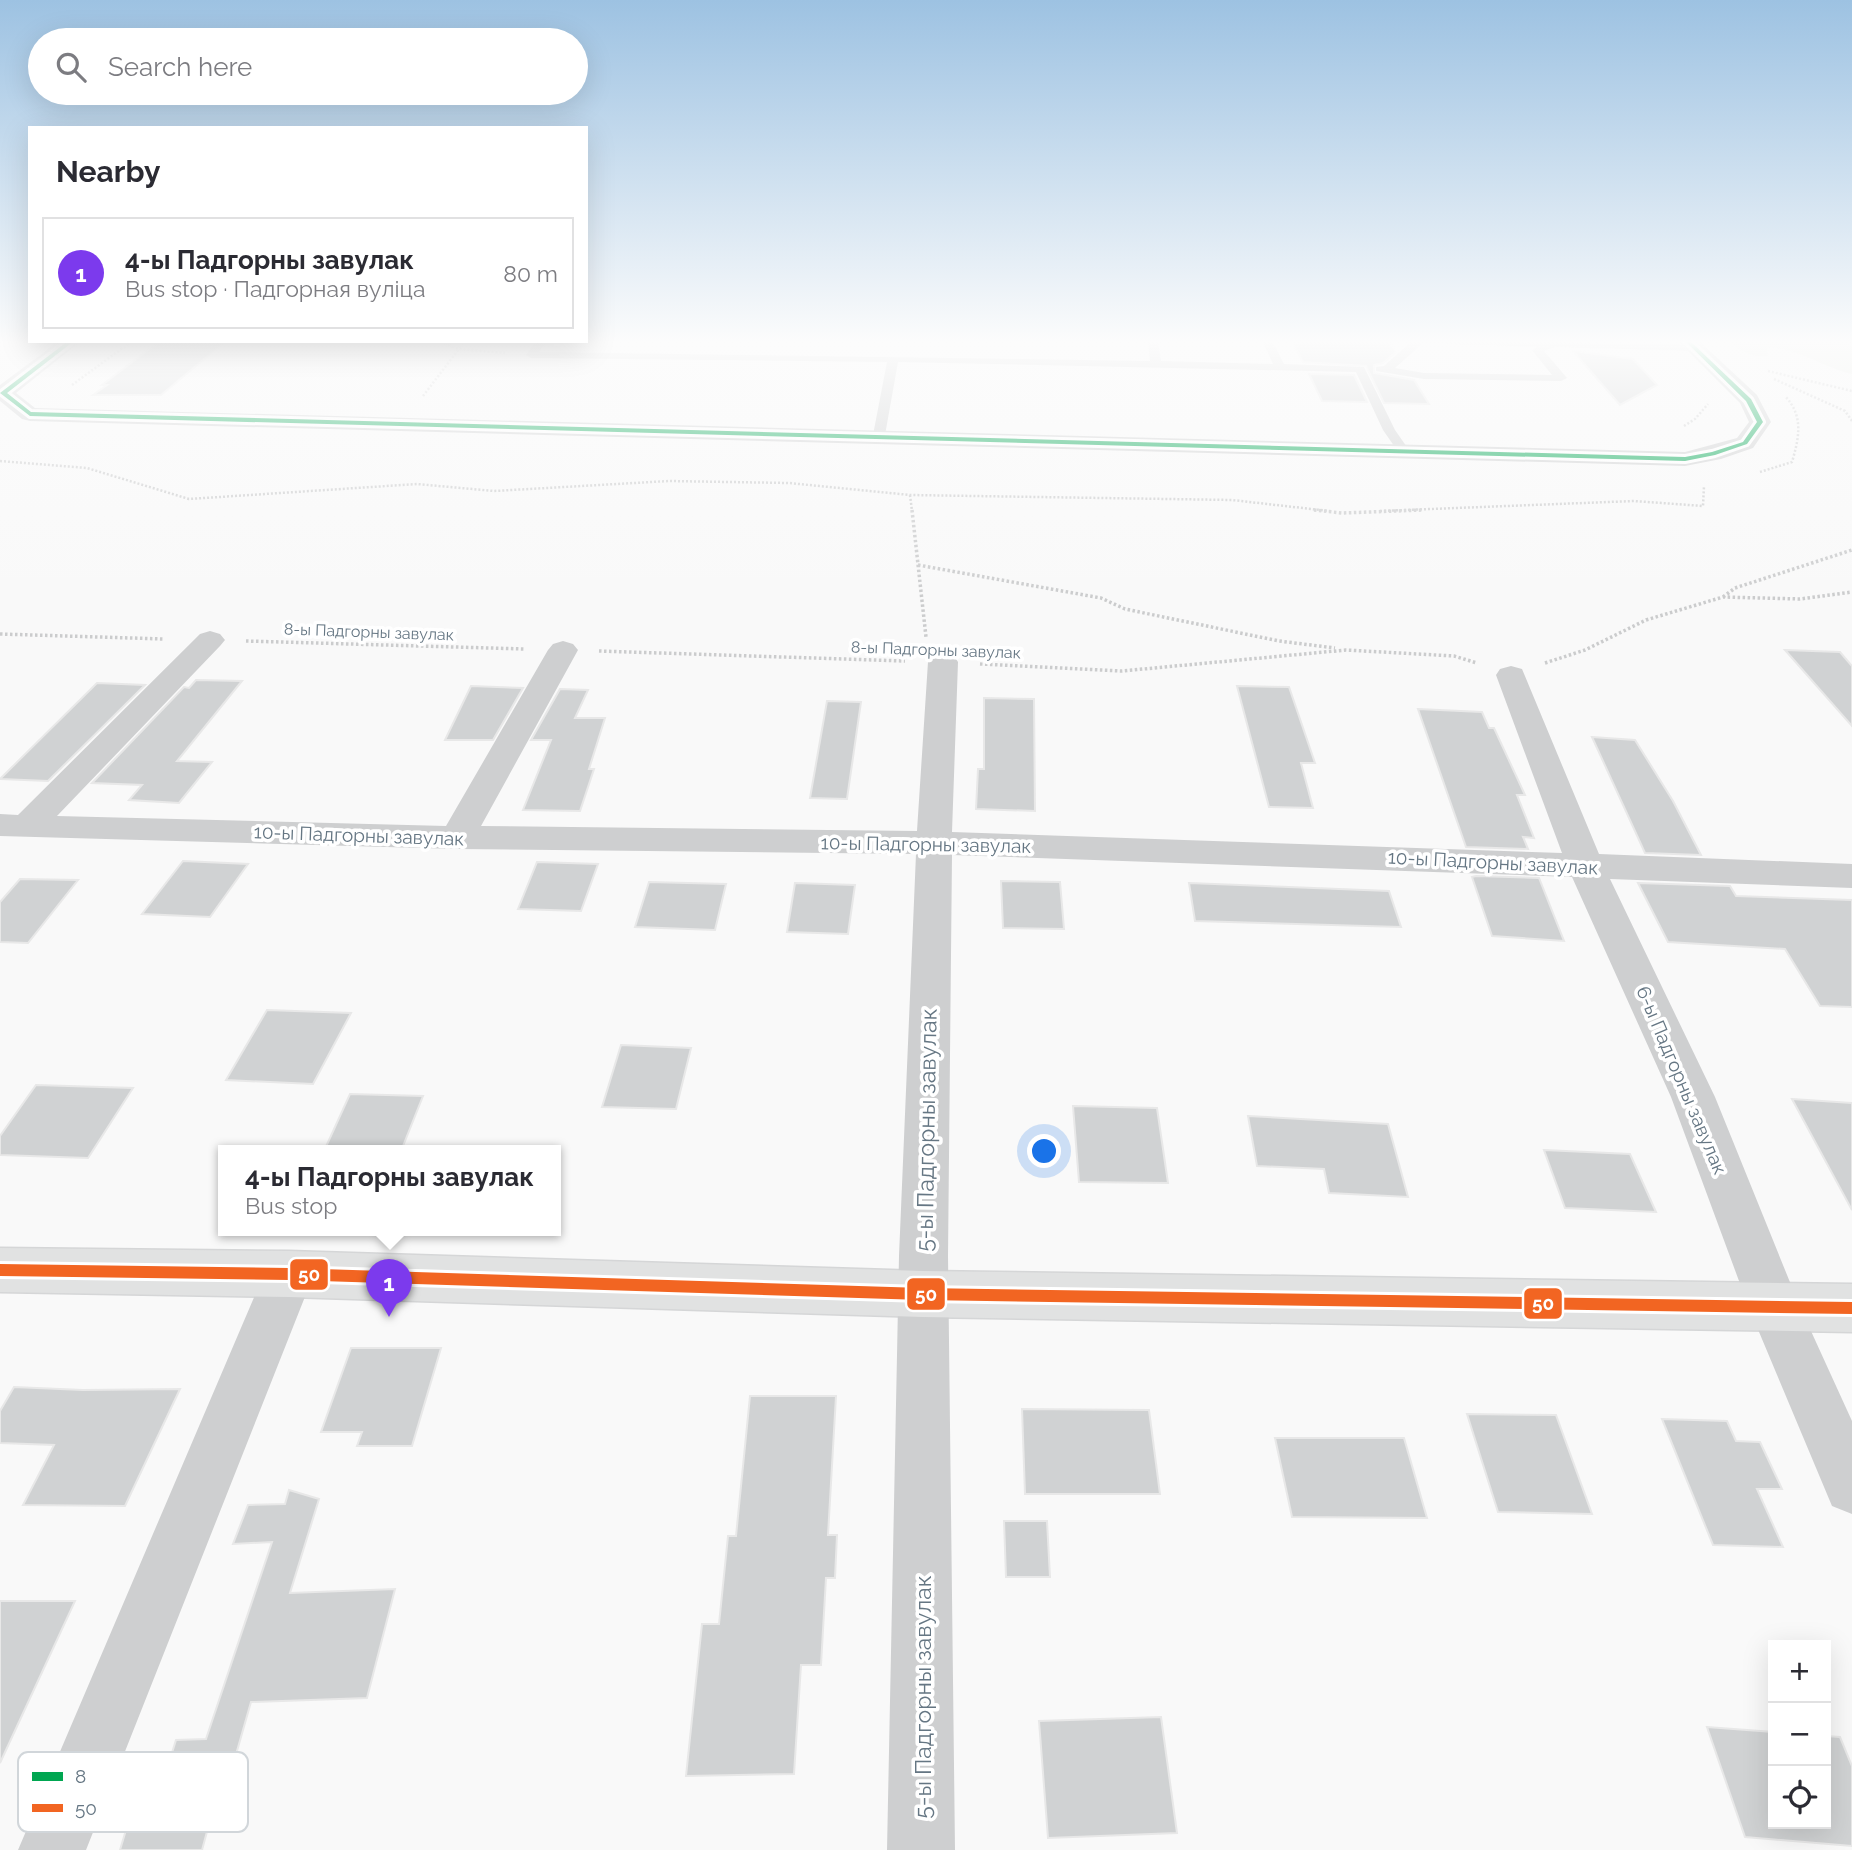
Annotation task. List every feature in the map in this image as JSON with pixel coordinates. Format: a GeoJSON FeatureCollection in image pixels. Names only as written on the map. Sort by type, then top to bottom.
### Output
{"type":"FeatureCollection","features":[{"type":"Feature","properties":{"kind":"street"},"geometry":{"type":"LineString","coordinates":[[529,426],[1685,458],[1713,454],[1745,443],[1757,426]]}},
{"type":"Feature","properties":{"kind":"street"},"geometry":{"type":"LineString","coordinates":[[13,825],[210,640]]}},
{"type":"Feature","properties":{"kind":"street"},"geometry":{"type":"LineString","coordinates":[[457,838],[564,650]]}},
{"type":"Feature","properties":{"kind":"street","name":"5-ы Падгорны завулак"},"geometry":{"type":"LineString","coordinates":[[921,1850],[923,1294],[936,662]]}},
{"type":"Feature","properties":{"kind":"street","name":"6-ы Падгорны завулак"},"geometry":{"type":"LineString","coordinates":[[1511,675],[1586,867],[1693,1097],[1775,1308],[1852,1486]]}},
{"type":"Feature","properties":{"kind":"street","name":"10-ы Падгорны завулак"},"geometry":{"type":"LineString","coordinates":[[13,825],[457,838],[932,843],[1852,876]]}},
{"type":"Feature","properties":{"kind":"street"},"geometry":{"type":"LineString","coordinates":[[0,1270],[289,1274],[923,1294],[1852,1308]]}},
{"type":"Feature","properties":{"kind":"street"},"geometry":{"type":"LineString","coordinates":[[92,1752],[289,1274]]}},
{"type":"Feature","properties":{"kind":"street"},"geometry":{"type":"LineString","coordinates":[[52,1850],[59,1832]]}},
{"type":"Feature","properties":{"kind":"lane"},"geometry":{"type":"LineString","coordinates":[[879,435],[881,426]]}},
{"type":"Feature","properties":{"kind":"lane"},"geometry":{"type":"LineString","coordinates":[[1387,426],[1404,450]]}},
{"type":"Feature","properties":{"kind":"path"},"geometry":{"type":"LineString","coordinates":[[1752,474],[1792,462],[1801,426]]}},
{"type":"Feature","properties":{"kind":"path"},"geometry":{"type":"LineString","coordinates":[[0,461],[87,468],[190,499],[417,484],[494,491],[669,481],[789,483],[910,495],[1232,500],[1342,513],[1634,502],[1703,506],[1703,486]]}},
{"type":"Feature","properties":{"kind":"path"},"geometry":{"type":"LineString","coordinates":[[910,495],[918,565],[936,662]]}},
{"type":"Feature","properties":{"kind":"path"},"geometry":{"type":"LineString","coordinates":[[1723,597],[1735,588],[1852,550]]}},
{"type":"Feature","properties":{"kind":"path"},"geometry":{"type":"LineString","coordinates":[[918,565],[1101,598],[1125,608],[1279,641],[1346,650]]}},
{"type":"Feature","properties":{"kind":"path"},"geometry":{"type":"LineString","coordinates":[[1511,675],[1585,650],[1646,620],[1723,597],[1800,599],[1852,592]]}},
{"type":"Feature","properties":{"kind":"path","name":"8-ы Падгорны завулак"},"geometry":{"type":"LineString","coordinates":[[0,634],[936,662],[1122,671],[1346,650],[1454,656],[1511,675]]}},
{"type":"Feature","properties":{"kind":"building"},"geometry":{"type":"Polygon","coordinates":[[[1785,650],[1840,652],[1852,666],[1852,726],[1785,650]]]}},
{"type":"Feature","properties":{"kind":"building"},"geometry":{"type":"Polygon","coordinates":[[[196,680],[242,681],[177,761],[212,762],[179,803],[129,800],[142,785],[92,783],[184,687],[189,688],[196,680]]]}},
{"type":"Feature","properties":{"kind":"building"},"geometry":{"type":"Polygon","coordinates":[[[97,683],[145,685],[48,781],[0,779],[97,683]]]}},
{"type":"Feature","properties":{"kind":"building"},"geometry":{"type":"Polygon","coordinates":[[[471,686],[523,688],[493,740],[445,740],[471,686]]]}},
{"type":"Feature","properties":{"kind":"building"},"geometry":{"type":"Polygon","coordinates":[[[1237,686],[1289,687],[1315,763],[1301,763],[1313,808],[1269,807],[1237,686]]]}},
{"type":"Feature","properties":{"kind":"building"},"geometry":{"type":"Polygon","coordinates":[[[560,689],[588,690],[575,718],[605,718],[589,769],[594,769],[580,811],[523,810],[551,740],[531,740],[560,689]]]}},
{"type":"Feature","properties":{"kind":"building"},"geometry":{"type":"Polygon","coordinates":[[[984,698],[1034,699],[1035,811],[976,809],[978,769],[984,769],[984,698]]]}},
{"type":"Feature","properties":{"kind":"building"},"geometry":{"type":"Polygon","coordinates":[[[827,701],[861,702],[847,799],[810,798],[827,701]]]}},
{"type":"Feature","properties":{"kind":"building"},"geometry":{"type":"Polygon","coordinates":[[[1418,709],[1482,712],[1489,728],[1494,728],[1525,795],[1517,795],[1534,838],[1523,837],[1528,849],[1466,847],[1418,709]]]}},
{"type":"Feature","properties":{"kind":"building"},"geometry":{"type":"Polygon","coordinates":[[[1592,737],[1635,740],[1673,801],[1701,855],[1645,853],[1592,737]]]}},
{"type":"Feature","properties":{"kind":"building"},"geometry":{"type":"Polygon","coordinates":[[[183,861],[248,864],[210,917],[142,914],[183,861]]]}},
{"type":"Feature","properties":{"kind":"building"},"geometry":{"type":"Polygon","coordinates":[[[537,862],[598,864],[581,911],[518,909],[537,862]]]}},
{"type":"Feature","properties":{"kind":"building"},"geometry":{"type":"Polygon","coordinates":[[[1472,877],[1539,878],[1564,941],[1492,936],[1472,877]]]}},
{"type":"Feature","properties":{"kind":"building"},"geometry":{"type":"Polygon","coordinates":[[[20,879],[78,880],[28,943],[0,942],[0,902],[20,879]]]}},
{"type":"Feature","properties":{"kind":"building"},"geometry":{"type":"Polygon","coordinates":[[[1001,881],[1060,882],[1064,929],[1003,928],[1001,881]]]}},
{"type":"Feature","properties":{"kind":"building"},"geometry":{"type":"Polygon","coordinates":[[[649,882],[726,884],[715,930],[635,927],[649,882]]]}},
{"type":"Feature","properties":{"kind":"building"},"geometry":{"type":"Polygon","coordinates":[[[795,883],[855,885],[848,934],[787,932],[795,883]]]}},
{"type":"Feature","properties":{"kind":"building"},"geometry":{"type":"Polygon","coordinates":[[[1189,883],[1389,891],[1401,927],[1195,921],[1189,883]]]}},
{"type":"Feature","properties":{"kind":"building"},"geometry":{"type":"Polygon","coordinates":[[[1638,883],[1730,886],[1736,896],[1852,900],[1852,1007],[1820,1006],[1785,949],[1668,942],[1638,883]]]}},
{"type":"Feature","properties":{"kind":"building"},"geometry":{"type":"Polygon","coordinates":[[[267,1010],[351,1013],[313,1084],[226,1080],[267,1010]]]}},
{"type":"Feature","properties":{"kind":"building"},"geometry":{"type":"Polygon","coordinates":[[[621,1045],[691,1048],[676,1109],[602,1107],[621,1045]]]}},
{"type":"Feature","properties":{"kind":"building"},"geometry":{"type":"Polygon","coordinates":[[[36,1085],[133,1088],[88,1158],[0,1155],[0,1136],[36,1085]]]}},
{"type":"Feature","properties":{"kind":"building"},"geometry":{"type":"Polygon","coordinates":[[[350,1094],[423,1096],[403,1145],[327,1145],[350,1094]]]}},
{"type":"Feature","properties":{"kind":"building"},"geometry":{"type":"Polygon","coordinates":[[[1792,1099],[1852,1103],[1852,1210],[1792,1099]]]}},
{"type":"Feature","properties":{"kind":"building"},"geometry":{"type":"Polygon","coordinates":[[[1073,1106],[1157,1108],[1168,1183],[1079,1182],[1073,1106]]]}},
{"type":"Feature","properties":{"kind":"building"},"geometry":{"type":"Polygon","coordinates":[[[1248,1116],[1388,1124],[1408,1197],[1329,1193],[1324,1169],[1257,1166],[1248,1116]]]}},
{"type":"Feature","properties":{"kind":"building"},"geometry":{"type":"Polygon","coordinates":[[[1544,1150],[1630,1154],[1656,1212],[1565,1208],[1544,1150]]]}},
{"type":"Feature","properties":{"kind":"building"},"geometry":{"type":"Polygon","coordinates":[[[351,1348],[441,1348],[412,1446],[357,1446],[362,1432],[321,1432],[351,1348]]]}},
{"type":"Feature","properties":{"kind":"building"},"geometry":{"type":"Polygon","coordinates":[[[14,1387],[83,1390],[180,1389],[125,1506],[23,1505],[54,1445],[0,1443],[0,1411],[14,1387]]]}},
{"type":"Feature","properties":{"kind":"building"},"geometry":{"type":"Polygon","coordinates":[[[750,1396],[836,1396],[828,1535],[837,1535],[835,1578],[826,1578],[821,1665],[801,1665],[794,1774],[686,1776],[702,1624],[719,1624],[728,1536],[736,1536],[750,1396]]]}},
{"type":"Feature","properties":{"kind":"building"},"geometry":{"type":"Polygon","coordinates":[[[1022,1409],[1149,1410],[1160,1494],[1025,1494],[1022,1409]]]}},
{"type":"Feature","properties":{"kind":"building"},"geometry":{"type":"Polygon","coordinates":[[[1467,1414],[1556,1415],[1592,1514],[1498,1512],[1467,1414]]]}},
{"type":"Feature","properties":{"kind":"building"},"geometry":{"type":"Polygon","coordinates":[[[1662,1419],[1727,1421],[1736,1441],[1760,1442],[1782,1489],[1757,1489],[1783,1547],[1713,1545],[1662,1419]]]}},
{"type":"Feature","properties":{"kind":"building"},"geometry":{"type":"Polygon","coordinates":[[[1275,1438],[1404,1438],[1427,1518],[1292,1517],[1275,1438]]]}},
{"type":"Feature","properties":{"kind":"building"},"geometry":{"type":"Polygon","coordinates":[[[289,1490],[319,1499],[290,1593],[395,1589],[367,1698],[251,1702],[237,1752],[172,1752],[176,1740],[206,1739],[272,1542],[233,1544],[248,1505],[285,1504],[289,1490]]]}},
{"type":"Feature","properties":{"kind":"building"},"geometry":{"type":"Polygon","coordinates":[[[1004,1521],[1047,1521],[1050,1577],[1006,1577],[1004,1521]]]}},
{"type":"Feature","properties":{"kind":"building"},"geometry":{"type":"Polygon","coordinates":[[[0,1601],[75,1601],[0,1763],[0,1601]]]}},
{"type":"Feature","properties":{"kind":"building"},"geometry":{"type":"Polygon","coordinates":[[[1161,1717],[1177,1833],[1048,1838],[1039,1721],[1161,1717]]]}},
{"type":"Feature","properties":{"kind":"building"},"geometry":{"type":"Polygon","coordinates":[[[1707,1727],[1768,1732],[1768,1829],[1831,1829],[1831,1736],[1840,1737],[1852,1766],[1852,1846],[1745,1837],[1707,1727]]]}},
{"type":"Feature","properties":{"kind":"building"},"geometry":{"type":"Polygon","coordinates":[[[125,1832],[207,1832],[202,1850],[120,1850],[125,1832]]]}},
{"type":"Feature","properties":{"kind":"transit line","name":"8"},"geometry":{"type":"LineString","coordinates":[[484,426],[1685,459],[1713,454],[1745,443],[1757,426]]}},
{"type":"Feature","properties":{"kind":"transit line","name":"50"},"geometry":{"type":"LineString","coordinates":[[0,1270],[289,1274],[923,1294],[1852,1308]]}},
{"type":"Feature","properties":{"kind":"place","name":"4-ы Падгорны завулак"},"geometry":{"type":"Point","coordinates":[389,1317]}}]}
